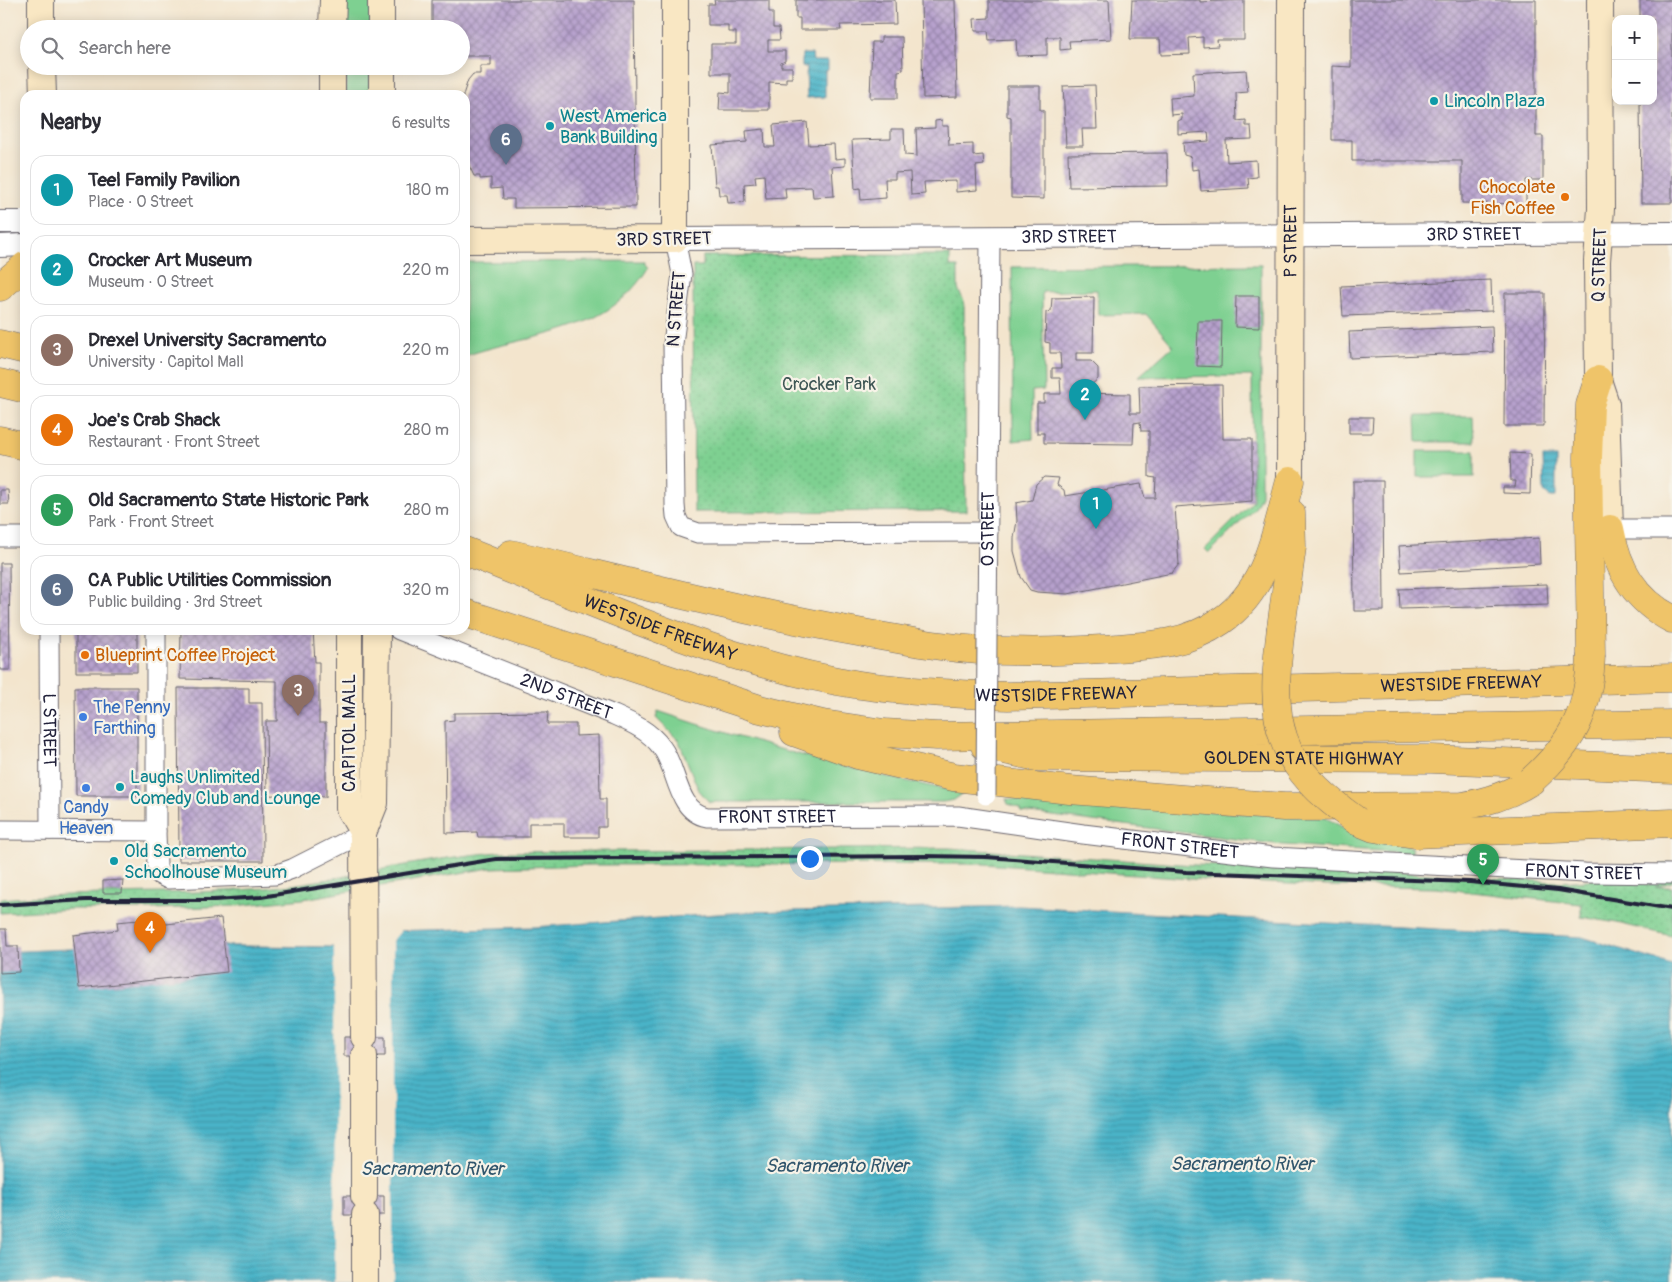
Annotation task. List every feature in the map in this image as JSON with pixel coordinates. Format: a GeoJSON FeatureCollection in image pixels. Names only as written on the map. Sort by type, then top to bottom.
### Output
{"type":"FeatureCollection","features":[{"type":"Feature","properties":{"kind":"highway"},"geometry":{"type":"LineString","coordinates":[[0,287],[20,270]]}},
{"type":"Feature","properties":{"kind":"highway"},"geometry":{"type":"LineString","coordinates":[[0,344],[20,349]]}},
{"type":"Feature","properties":{"kind":"highway"},"geometry":{"type":"LineString","coordinates":[[702,692],[774,725],[858,755],[954,777],[1070,790],[1284,807],[1462,806],[1487,802],[1510,794],[1531,781],[1550,764],[1572,734],[1584,704],[1591,655],[1588,457],[1590,405],[1598,380]]}},
{"type":"Feature","properties":{"kind":"highway"},"geometry":{"type":"LineString","coordinates":[[0,383],[20,388]]}},
{"type":"Feature","properties":{"kind":"highway"},"geometry":{"type":"LineString","coordinates":[[0,440],[20,445]]}},
{"type":"Feature","properties":{"kind":"highway"},"geometry":{"type":"LineString","coordinates":[[470,545],[782,618],[922,644],[1007,652],[1151,646],[1185,639],[1204,631],[1221,622],[1246,600],[1268,563],[1290,481]]}},
{"type":"Feature","properties":{"kind":"highway"},"geometry":{"type":"LineString","coordinates":[[1290,481],[1292,547],[1274,680],[1275,705],[1281,734],[1292,758],[1309,782],[1329,802],[1356,821],[1383,830],[1415,834],[1672,823]]}},
{"type":"Feature","properties":{"kind":"highway"},"geometry":{"type":"LineString","coordinates":[[1610,529],[1620,566],[1631,585],[1645,600],[1672,619]]}},
{"type":"Feature","properties":{"kind":"highway","name":"WESTSIDE FREEWAY"},"geometry":{"type":"LineString","coordinates":[[470,553],[650,625],[772,665],[859,685],[930,693],[1008,696],[1672,678]]}},
{"type":"Feature","properties":{"kind":"highway"},"geometry":{"type":"LineString","coordinates":[[470,615],[702,692],[824,724],[884,733],[937,736],[1672,724]]}},
{"type":"Feature","properties":{"kind":"highway","name":"GOLDEN STATE HIGHWAY"},"geometry":{"type":"LineString","coordinates":[[937,736],[1037,757],[1432,759],[1672,768]]}},
{"type":"Feature","properties":{"kind":"main road"},"geometry":{"type":"LineString","coordinates":[[41,0],[42,20]]}},
{"type":"Feature","properties":{"kind":"main road"},"geometry":{"type":"LineString","coordinates":[[332,20],[333,0]]}},
{"type":"Feature","properties":{"kind":"main road"},"geometry":{"type":"LineString","coordinates":[[381,0],[381,20]]}},
{"type":"Feature","properties":{"kind":"main road","name":"N STREET"},"geometry":{"type":"LineString","coordinates":[[675,0],[675,239]]}},
{"type":"Feature","properties":{"kind":"main road","name":"P STREET"},"geometry":{"type":"LineString","coordinates":[[1290,481],[1291,0]]}},
{"type":"Feature","properties":{"kind":"main road","name":"Q STREET"},"geometry":{"type":"LineString","coordinates":[[1600,0],[1600,233],[1597,261],[1598,380],[1606,404],[1610,529]]}},
{"type":"Feature","properties":{"kind":"main road"},"geometry":{"type":"LineString","coordinates":[[42,75],[42,90]]}},
{"type":"Feature","properties":{"kind":"main road"},"geometry":{"type":"LineString","coordinates":[[332,75],[332,90]]}},
{"type":"Feature","properties":{"kind":"main road"},"geometry":{"type":"LineString","coordinates":[[382,75],[382,90]]}},
{"type":"Feature","properties":{"kind":"main road","name":"3RD STREET"},"geometry":{"type":"LineString","coordinates":[[470,240],[675,239]]}},
{"type":"Feature","properties":{"kind":"main road","name":"CAPITOL MALL"},"geometry":{"type":"LineString","coordinates":[[349,635],[350,809],[363,833]]}},
{"type":"Feature","properties":{"kind":"main road","name":"CAPITOL MALL"},"geometry":{"type":"LineString","coordinates":[[365,1282],[363,833],[375,803],[385,635]]}},
{"type":"Feature","properties":{"kind":"street"},"geometry":{"type":"LineString","coordinates":[[0,222],[20,222]]}},
{"type":"Feature","properties":{"kind":"street","name":"3RD STREET"},"geometry":{"type":"LineString","coordinates":[[675,239],[1672,233]]}},
{"type":"Feature","properties":{"kind":"street","name":"O STREET"},"geometry":{"type":"LineString","coordinates":[[985,819],[990,238]]}},
{"type":"Feature","properties":{"kind":"street","name":"N STREET"},"geometry":{"type":"LineString","coordinates":[[675,239],[682,274],[672,353],[675,505],[676,516],[681,526],[698,533],[988,532]]}},
{"type":"Feature","properties":{"kind":"street"},"geometry":{"type":"LineString","coordinates":[[0,246],[20,245]]}},
{"type":"Feature","properties":{"kind":"street"},"geometry":{"type":"LineString","coordinates":[[1610,529],[1672,529]]}},
{"type":"Feature","properties":{"kind":"street"},"geometry":{"type":"LineString","coordinates":[[0,537],[20,537]]}},
{"type":"Feature","properties":{"kind":"street","name":"L STREET"},"geometry":{"type":"LineString","coordinates":[[49,635],[50,830]]}},
{"type":"Feature","properties":{"kind":"street"},"geometry":{"type":"LineString","coordinates":[[156,635],[156,831],[160,876],[168,879],[275,875],[292,869],[363,833]]}},
{"type":"Feature","properties":{"kind":"street","name":"2ND STREET"},"geometry":{"type":"LineString","coordinates":[[391,635],[614,715],[641,728],[656,740],[667,755],[683,798],[692,810]]}},
{"type":"Feature","properties":{"kind":"street","name":"FRONT STREET"},"geometry":{"type":"LineString","coordinates":[[692,810],[707,817],[953,816],[1083,834],[1273,856],[1586,873],[1672,874]]}},
{"type":"Feature","properties":{"kind":"street"},"geometry":{"type":"LineString","coordinates":[[0,830],[156,831]]}},
{"type":"Feature","properties":{"kind":"green space"},"geometry":{"type":"Polygon","coordinates":[[[346,0],[371,0],[371,20],[346,20],[346,0]]]}},
{"type":"Feature","properties":{"kind":"green space"},"geometry":{"type":"Polygon","coordinates":[[[346,75],[371,75],[371,90],[346,90],[346,75]]]}},
{"type":"Feature","properties":{"kind":"green space","name":"Crocker Park"},"geometry":{"type":"Polygon","coordinates":[[[950,255],[950,267],[958,267],[958,289],[964,301],[966,511],[694,512],[693,266],[703,266],[703,256],[950,255]]]}},
{"type":"Feature","properties":{"kind":"green space"},"geometry":{"type":"Polygon","coordinates":[[[643,261],[648,268],[631,291],[611,307],[590,320],[542,336],[470,354],[470,262],[643,261]]]}},
{"type":"Feature","properties":{"kind":"green space"},"geometry":{"type":"Polygon","coordinates":[[[1261,265],[1261,496],[1255,508],[1209,553],[1205,549],[1253,501],[1252,376],[1138,377],[1173,346],[1146,314],[1098,315],[1097,290],[1042,292],[1044,390],[1032,391],[1033,439],[1013,441],[1012,267],[1261,265]]]}},
{"type":"Feature","properties":{"kind":"green space"},"geometry":{"type":"Polygon","coordinates":[[[1416,416],[1473,416],[1474,442],[1417,442],[1416,416]]]}},
{"type":"Feature","properties":{"kind":"green space"},"geometry":{"type":"Polygon","coordinates":[[[1417,451],[1474,451],[1474,477],[1417,477],[1417,451]]]}},
{"type":"Feature","properties":{"kind":"green space"},"geometry":{"type":"Polygon","coordinates":[[[658,711],[810,757],[886,777],[964,793],[954,800],[943,802],[709,802],[698,789],[679,741],[656,718],[658,711]]]}},
{"type":"Feature","properties":{"kind":"green space"},"geometry":{"type":"Polygon","coordinates":[[[1006,799],[1326,818],[1346,829],[1412,847],[1412,853],[1283,845],[1021,812],[1021,809],[1008,804],[1006,799]]]}},
{"type":"Feature","properties":{"kind":"green space"},"geometry":{"type":"Polygon","coordinates":[[[949,848],[1194,865],[1379,871],[1555,882],[1614,876],[1672,862],[1672,882],[1655,887],[1672,887],[1672,936],[1581,917],[1581,904],[1436,888],[1331,886],[1205,880],[984,864],[592,865],[490,868],[303,899],[234,906],[71,909],[0,913],[0,899],[266,888],[325,880],[441,859],[499,852],[949,848]]]}},
{"type":"Feature","properties":{"kind":"water"},"geometry":{"type":"Polygon","coordinates":[[[802,54],[812,54],[813,61],[828,61],[828,70],[825,71],[825,97],[807,98],[806,67],[802,67],[802,54]]]}},
{"type":"Feature","properties":{"kind":"water"},"geometry":{"type":"Polygon","coordinates":[[[1543,457],[1556,457],[1556,497],[1550,497],[1544,492],[1543,457]]]}},
{"type":"Feature","properties":{"kind":"water","name":"Sacramento River"},"geometry":{"type":"Polygon","coordinates":[[[1019,906],[1582,937],[1672,965],[1672,1282],[0,1282],[0,952],[162,945],[335,947],[389,931],[533,927],[745,912],[1019,906]]]}},
{"type":"Feature","properties":{"kind":"pier"},"geometry":{"type":"Polygon","coordinates":[[[388,929],[400,929],[400,932],[393,940],[393,1282],[335,1282],[334,944],[388,929]]]}},
{"type":"Feature","properties":{"kind":"building","name":"West America Bank Building"},"geometry":{"type":"Polygon","coordinates":[[[432,0],[634,0],[636,207],[514,208],[514,199],[503,199],[502,188],[491,189],[491,178],[480,179],[480,176],[474,176],[470,168],[470,90],[465,90],[468,80],[473,74],[480,74],[480,66],[491,66],[491,56],[470,56],[470,20],[432,20],[432,0]]]}},
{"type":"Feature","properties":{"kind":"building"},"geometry":{"type":"Polygon","coordinates":[[[714,0],[769,0],[769,12],[773,12],[773,28],[779,28],[780,40],[768,40],[768,51],[785,51],[785,61],[781,63],[781,67],[792,67],[792,78],[786,78],[786,83],[769,82],[769,110],[719,110],[720,92],[730,93],[730,73],[711,73],[711,44],[736,44],[736,32],[728,32],[728,25],[708,25],[708,4],[715,4],[714,0]]]}},
{"type":"Feature","properties":{"kind":"building"},"geometry":{"type":"Polygon","coordinates":[[[796,0],[895,0],[896,24],[840,25],[841,30],[800,30],[800,18],[796,18],[796,0]]]}},
{"type":"Feature","properties":{"kind":"building"},"geometry":{"type":"Polygon","coordinates":[[[921,0],[955,0],[957,97],[923,98],[921,0]]]}},
{"type":"Feature","properties":{"kind":"building"},"geometry":{"type":"Polygon","coordinates":[[[989,0],[1109,0],[1111,39],[1069,41],[1070,49],[1060,50],[1060,37],[1047,37],[1047,55],[1017,56],[1016,39],[989,40],[988,31],[975,31],[974,19],[989,18],[989,0]]]}},
{"type":"Feature","properties":{"kind":"building"},"geometry":{"type":"Polygon","coordinates":[[[1132,0],[1200,0],[1200,2],[1244,0],[1244,40],[1217,40],[1218,46],[1203,47],[1203,37],[1189,38],[1190,54],[1161,55],[1160,39],[1130,39],[1132,0]]]}},
{"type":"Feature","properties":{"kind":"building","name":"Lincoln Plaza"},"geometry":{"type":"Polygon","coordinates":[[[1351,0],[1536,0],[1536,136],[1543,136],[1543,180],[1526,180],[1526,204],[1462,203],[1462,161],[1352,161],[1352,140],[1332,140],[1332,66],[1351,67],[1351,0]]]}},
{"type":"Feature","properties":{"kind":"building"},"geometry":{"type":"Polygon","coordinates":[[[1640,0],[1672,0],[1672,203],[1641,203],[1640,105],[1657,105],[1657,15],[1640,15],[1640,0]]]}},
{"type":"Feature","properties":{"kind":"building"},"geometry":{"type":"Polygon","coordinates":[[[881,37],[902,37],[903,70],[898,71],[898,98],[870,98],[872,42],[881,42],[881,37]]]}},
{"type":"Feature","properties":{"kind":"building"},"geometry":{"type":"Polygon","coordinates":[[[1246,70],[1248,92],[1236,93],[1237,121],[1246,120],[1246,126],[1251,126],[1252,139],[1226,140],[1227,162],[1256,160],[1257,177],[1248,178],[1249,188],[1201,191],[1199,169],[1192,170],[1191,157],[1184,155],[1183,143],[1209,141],[1208,132],[1178,134],[1178,121],[1182,119],[1182,114],[1171,115],[1170,98],[1194,96],[1193,73],[1246,70]]]}},
{"type":"Feature","properties":{"kind":"building"},"geometry":{"type":"Polygon","coordinates":[[[1095,85],[1097,129],[1082,129],[1083,146],[1066,146],[1063,86],[1095,85]]]}},
{"type":"Feature","properties":{"kind":"building"},"geometry":{"type":"Polygon","coordinates":[[[1007,86],[1040,86],[1040,110],[1044,110],[1044,199],[1011,198],[1011,117],[1007,116],[1007,86]]]}},
{"type":"Feature","properties":{"kind":"building"},"geometry":{"type":"Polygon","coordinates":[[[942,120],[942,126],[948,126],[949,145],[973,144],[973,156],[983,155],[984,165],[976,166],[977,190],[956,192],[956,181],[924,182],[925,194],[911,195],[910,172],[895,173],[895,179],[885,179],[886,198],[861,200],[860,188],[855,189],[852,140],[891,139],[891,129],[904,129],[905,155],[917,156],[916,129],[935,128],[935,121],[942,120]]]}},
{"type":"Feature","properties":{"kind":"building"},"geometry":{"type":"Polygon","coordinates":[[[807,122],[809,145],[834,144],[835,159],[845,158],[845,166],[832,167],[834,196],[813,197],[812,187],[785,188],[786,198],[766,199],[764,175],[755,176],[756,183],[744,184],[745,202],[728,203],[727,195],[719,195],[718,186],[715,186],[712,145],[747,142],[746,131],[764,129],[765,147],[775,147],[773,125],[807,122]]]}},
{"type":"Feature","properties":{"kind":"building"},"geometry":{"type":"Polygon","coordinates":[[[1167,153],[1168,186],[1069,187],[1068,154],[1167,153]]]}},
{"type":"Feature","properties":{"kind":"building"},"geometry":{"type":"Polygon","coordinates":[[[1491,280],[1492,311],[1343,316],[1341,286],[1491,280]]]}},
{"type":"Feature","properties":{"kind":"building"},"geometry":{"type":"Polygon","coordinates":[[[1505,293],[1545,293],[1544,426],[1504,426],[1505,293]]]}},
{"type":"Feature","properties":{"kind":"building"},"geometry":{"type":"Polygon","coordinates":[[[1236,296],[1259,296],[1259,328],[1235,327],[1236,296]]]}},
{"type":"Feature","properties":{"kind":"building"},"geometry":{"type":"Polygon","coordinates":[[[1094,297],[1093,353],[1076,353],[1076,361],[1091,361],[1098,368],[1098,379],[1091,385],[1076,385],[1076,393],[1130,394],[1130,413],[1140,413],[1139,386],[1222,385],[1223,439],[1252,439],[1252,501],[1175,507],[1179,564],[1172,573],[1068,594],[1037,592],[1030,590],[1021,577],[1014,551],[1017,521],[1016,503],[1032,500],[1036,484],[1044,477],[1059,478],[1057,485],[1064,490],[1065,496],[1141,484],[1145,498],[1155,498],[1156,478],[1149,477],[1149,431],[1141,431],[1140,422],[1134,423],[1133,444],[1044,443],[1044,433],[1037,433],[1037,403],[1044,403],[1044,394],[1061,394],[1060,378],[1052,378],[1052,368],[1061,368],[1060,353],[1050,353],[1050,343],[1045,342],[1046,312],[1051,311],[1052,298],[1094,297]]]}},
{"type":"Feature","properties":{"kind":"building"},"geometry":{"type":"Polygon","coordinates":[[[1198,321],[1222,321],[1221,367],[1197,366],[1198,321]]]}},
{"type":"Feature","properties":{"kind":"building"},"geometry":{"type":"Polygon","coordinates":[[[1492,326],[1493,352],[1350,358],[1349,332],[1492,326]]]}},
{"type":"Feature","properties":{"kind":"building"},"geometry":{"type":"Polygon","coordinates":[[[1349,417],[1373,417],[1372,433],[1349,433],[1349,417]]]}},
{"type":"Feature","properties":{"kind":"building"},"geometry":{"type":"Polygon","coordinates":[[[1510,453],[1531,454],[1530,494],[1503,493],[1503,487],[1515,487],[1516,481],[1511,481],[1510,453]]]}},
{"type":"Feature","properties":{"kind":"building"},"geometry":{"type":"Polygon","coordinates":[[[1353,481],[1383,481],[1384,611],[1354,611],[1353,481]]]}},
{"type":"Feature","properties":{"kind":"building"},"geometry":{"type":"Polygon","coordinates":[[[0,490],[8,490],[9,504],[0,504],[0,490]]]}},
{"type":"Feature","properties":{"kind":"building"},"geometry":{"type":"Polygon","coordinates":[[[1539,538],[1540,564],[1401,572],[1399,546],[1539,538]]]}},
{"type":"Feature","properties":{"kind":"building"},"geometry":{"type":"Polygon","coordinates":[[[0,563],[9,563],[10,670],[0,670],[0,563]]]}},
{"type":"Feature","properties":{"kind":"building"},"geometry":{"type":"Polygon","coordinates":[[[1547,584],[1548,605],[1400,609],[1399,589],[1547,584]]]}},
{"type":"Feature","properties":{"kind":"building"},"geometry":{"type":"Polygon","coordinates":[[[76,635],[137,635],[137,672],[76,672],[76,635]]]}},
{"type":"Feature","properties":{"kind":"building"},"geometry":{"type":"Polygon","coordinates":[[[181,635],[313,635],[315,662],[319,662],[319,723],[326,723],[326,797],[267,795],[266,721],[277,721],[277,681],[180,679],[181,635]]]}},
{"type":"Feature","properties":{"kind":"building"},"geometry":{"type":"Polygon","coordinates":[[[75,687],[137,687],[137,796],[76,796],[75,687]]]}},
{"type":"Feature","properties":{"kind":"building"},"geometry":{"type":"Polygon","coordinates":[[[178,688],[249,688],[249,703],[262,703],[263,861],[179,861],[178,688]]]}},
{"type":"Feature","properties":{"kind":"building"},"geometry":{"type":"Polygon","coordinates":[[[548,712],[547,724],[576,724],[576,736],[599,735],[600,799],[606,799],[606,827],[598,827],[598,837],[564,837],[564,823],[529,823],[529,837],[478,837],[477,832],[446,833],[445,721],[454,720],[454,713],[548,712]]]}},
{"type":"Feature","properties":{"kind":"building"},"geometry":{"type":"Polygon","coordinates":[[[123,880],[122,893],[103,893],[103,881],[123,880]]]}},
{"type":"Feature","properties":{"kind":"building"},"geometry":{"type":"Polygon","coordinates":[[[221,918],[227,972],[79,988],[73,935],[118,930],[117,922],[138,920],[139,927],[221,918]]]}},
{"type":"Feature","properties":{"kind":"building"},"geometry":{"type":"Polygon","coordinates":[[[0,929],[6,929],[7,946],[18,946],[19,972],[0,973],[0,929]]]}},
{"type":"Feature","properties":{"kind":"building"},"geometry":{"type":"Polygon","coordinates":[[[344,1037],[385,1037],[385,1056],[344,1056],[344,1037]]]}},
{"type":"Feature","properties":{"kind":"building"},"geometry":{"type":"Polygon","coordinates":[[[344,1196],[384,1196],[384,1215],[344,1215],[344,1196]]]}},
{"type":"Feature","properties":{"kind":"railway"},"geometry":{"type":"LineString","coordinates":[[0,905],[86,900],[214,900],[261,897],[496,859],[924,856],[986,857],[1186,872],[1470,882],[1558,890],[1672,909]]}},
{"type":"Feature","properties":{"kind":"place","name":"Lincoln Plaza"},"geometry":{"type":"Point","coordinates":[1434,101]}},
{"type":"Feature","properties":{"kind":"place","name":"West America Bank Building"},"geometry":{"type":"Point","coordinates":[550,126]}},
{"type":"Feature","properties":{"kind":"place","name":"CA Public Utilities Commission"},"geometry":{"type":"Point","coordinates":[506,165]}},
{"type":"Feature","properties":{"kind":"place","name":"Chocolate Fish Coffee"},"geometry":{"type":"Point","coordinates":[1565,197]}},
{"type":"Feature","properties":{"kind":"place","name":"Crocker Art Museum"},"geometry":{"type":"Point","coordinates":[1085,420]}},
{"type":"Feature","properties":{"kind":"place","name":"Teel Family Pavilion"},"geometry":{"type":"Point","coordinates":[1096,529]}},
{"type":"Feature","properties":{"kind":"place","name":"Blueprint Coffee Project"},"geometry":{"type":"Point","coordinates":[85,655]}},
{"type":"Feature","properties":{"kind":"place","name":"Drexel University Sacramento"},"geometry":{"type":"Point","coordinates":[298,716]}},
{"type":"Feature","properties":{"kind":"place","name":"The Penny Farthing"},"geometry":{"type":"Point","coordinates":[83,717]}},
{"type":"Feature","properties":{"kind":"place","name":"Laughs Unlimited Comedy Club and Lounge"},"geometry":{"type":"Point","coordinates":[120,787]}},
{"type":"Feature","properties":{"kind":"place","name":"Candy Heaven"},"geometry":{"type":"Point","coordinates":[86,788]}},
{"type":"Feature","properties":{"kind":"place","name":"Old Sacramento Schoolhouse Museum"},"geometry":{"type":"Point","coordinates":[114,861]}},
{"type":"Feature","properties":{"kind":"place","name":"Old Sacramento State Historic Park"},"geometry":{"type":"Point","coordinates":[1483,885]}},
{"type":"Feature","properties":{"kind":"place","name":"Joe's Crab Shack"},"geometry":{"type":"Point","coordinates":[150,953]}}]}
